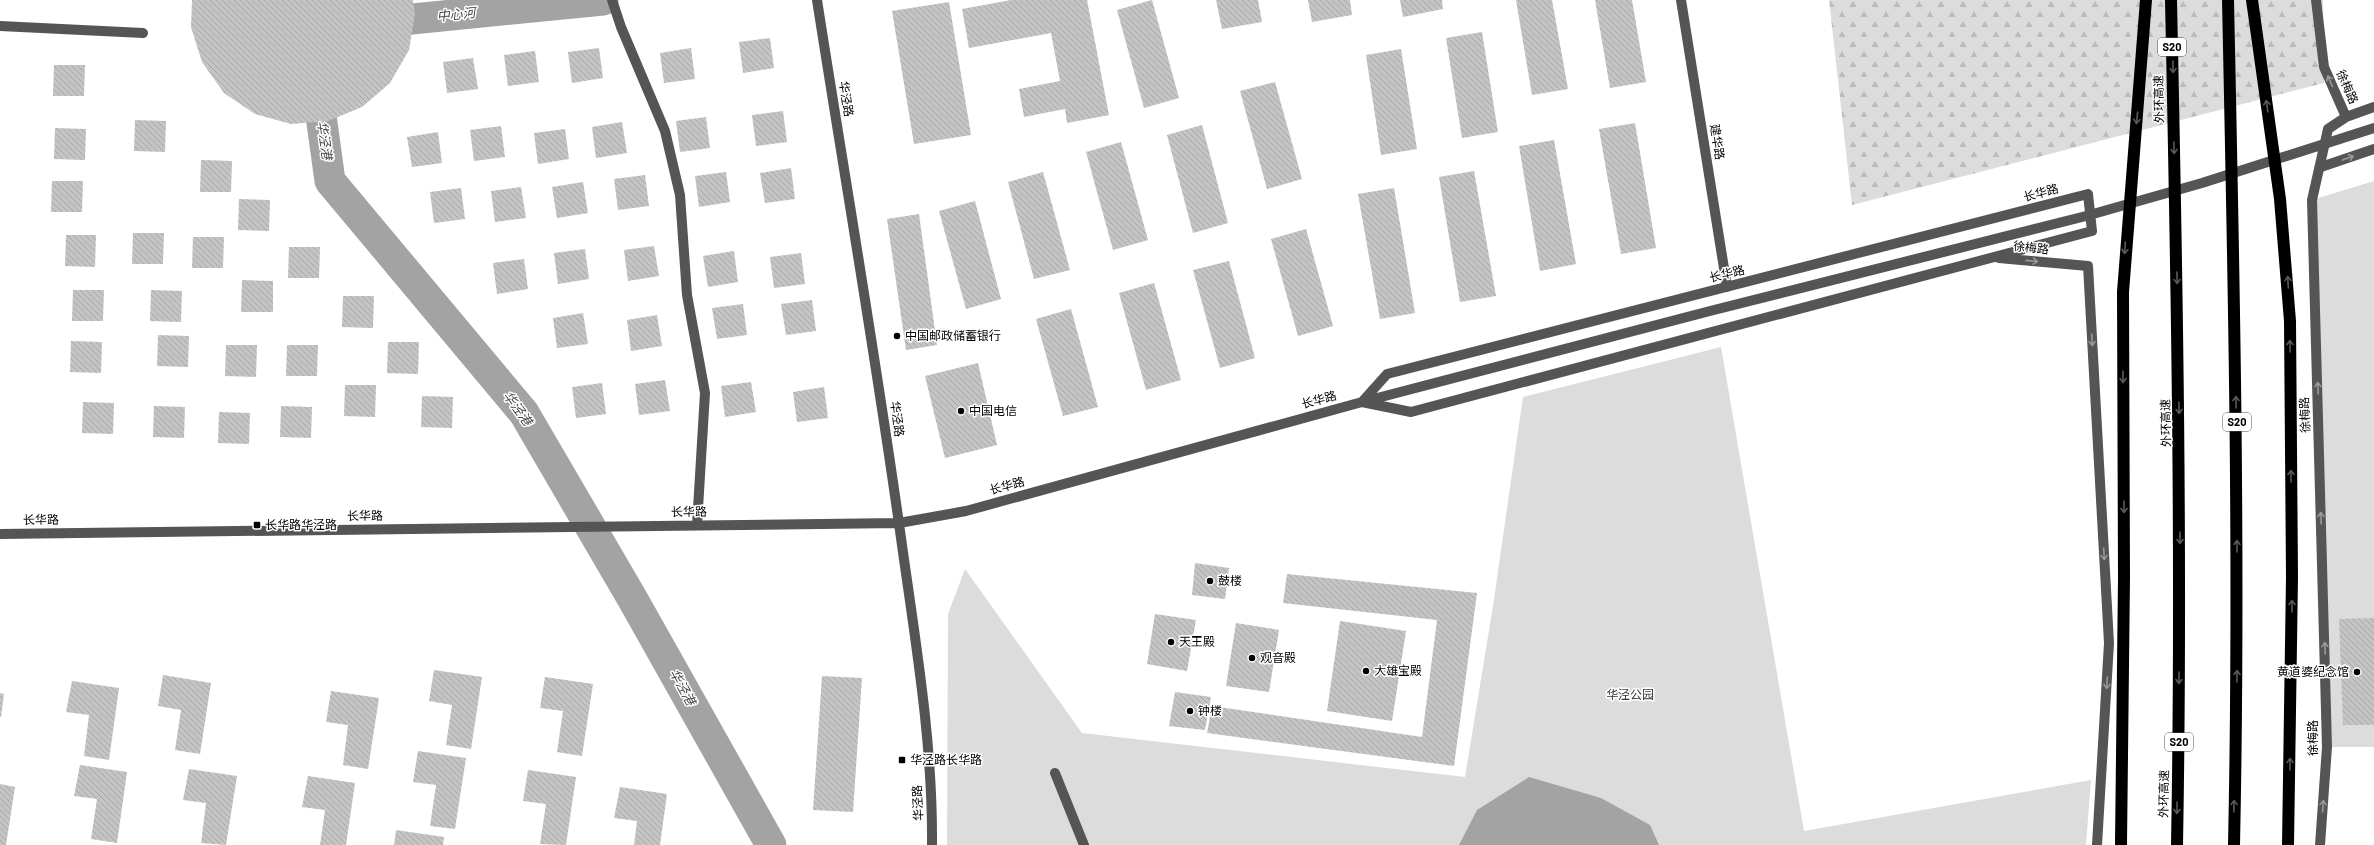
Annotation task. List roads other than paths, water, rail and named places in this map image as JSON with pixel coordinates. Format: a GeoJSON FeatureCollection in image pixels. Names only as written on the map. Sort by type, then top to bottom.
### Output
{"type":"FeatureCollection","features":[{"type":"Feature","properties":{"kind":"highway"},"geometry":{"type":"LineString","coordinates":[[2121,845],[2124,577],[2123,292],[2146,0]]}},
{"type":"Feature","properties":{"kind":"highway","name":"外环高速"},"geometry":{"type":"LineString","coordinates":[[2171,0],[2180,447],[2177,845]]}},
{"type":"Feature","properties":{"kind":"highway","name":"S20"},"geometry":{"type":"LineString","coordinates":[[2228,0],[2237,431],[2238,577],[2234,845]]}},
{"type":"Feature","properties":{"kind":"highway"},"geometry":{"type":"LineString","coordinates":[[2252,0],[2281,205],[2290,321],[2292,585],[2288,845]]}},
{"type":"Feature","properties":{"kind":"street"},"geometry":{"type":"LineString","coordinates":[[612,0],[621,27],[665,131],[680,195],[687,295],[705,393],[697,525]]}},
{"type":"Feature","properties":{"kind":"street","name":"建华路"},"geometry":{"type":"LineString","coordinates":[[1681,0],[1727,287]]}},
{"type":"Feature","properties":{"kind":"street","name":"徐梅路"},"geometry":{"type":"LineString","coordinates":[[2316,0],[2324,67],[2346,117],[2328,129],[2321,167],[2312,200],[2327,747],[2320,845]]}},
{"type":"Feature","properties":{"kind":"street","name":"华泾路"},"geometry":{"type":"LineString","coordinates":[[817,3],[872,338],[899,523],[925,722],[932,816],[932,845]]}},
{"type":"Feature","properties":{"kind":"street"},"geometry":{"type":"LineString","coordinates":[[0,26],[143,33]]}},
{"type":"Feature","properties":{"kind":"street"},"geometry":{"type":"LineString","coordinates":[[2346,117],[2374,107]]}},
{"type":"Feature","properties":{"kind":"street","name":"长华路"},"geometry":{"type":"LineString","coordinates":[[0,534],[899,523],[966,511],[1362,402],[1710,311],[2086,216],[2202,184],[2374,128]]}},
{"type":"Feature","properties":{"kind":"street"},"geometry":{"type":"LineString","coordinates":[[2321,167],[2374,149]]}},
{"type":"Feature","properties":{"kind":"street","name":"长华路"},"geometry":{"type":"LineString","coordinates":[[2088,194],[2092,230],[1410,412],[1362,402],[1387,374],[2088,194]]}},
{"type":"Feature","properties":{"kind":"street","name":"徐梅路"},"geometry":{"type":"LineString","coordinates":[[1993,257],[2088,266],[2109,643],[2097,845]]}},
{"type":"Feature","properties":{"kind":"street"},"geometry":{"type":"LineString","coordinates":[[1055,773],[1084,845]]}},
{"type":"Feature","properties":{"kind":"waterway"},"geometry":{"type":"LineString","coordinates":[[472,0],[478,12]]}},
{"type":"Feature","properties":{"kind":"waterway","name":"中心河"},"geometry":{"type":"LineString","coordinates":[[372,23],[603,0]]}},
{"type":"Feature","properties":{"kind":"waterway","name":"华泾港"},"geometry":{"type":"LineString","coordinates":[[316,79],[330,181],[524,413],[632,598],[771,845]]}},
{"type":"Feature","properties":{"kind":"place","name":"中国邮政储蓄银行"},"geometry":{"type":"Point","coordinates":[897,336]}},
{"type":"Feature","properties":{"kind":"place","name":"中国电信"},"geometry":{"type":"Point","coordinates":[961,411]}},
{"type":"Feature","properties":{"kind":"place","name":"长华路华泾路"},"geometry":{"type":"Point","coordinates":[257,525]}},
{"type":"Feature","properties":{"kind":"place","name":"鼓楼"},"geometry":{"type":"Point","coordinates":[1210,581]}},
{"type":"Feature","properties":{"kind":"place","name":"天王殿"},"geometry":{"type":"Point","coordinates":[1171,642]}},
{"type":"Feature","properties":{"kind":"place","name":"观音殿"},"geometry":{"type":"Point","coordinates":[1252,658]}},
{"type":"Feature","properties":{"kind":"place","name":"大雄宝殿"},"geometry":{"type":"Point","coordinates":[1366,671]}},
{"type":"Feature","properties":{"kind":"place","name":"黄道婆纪念馆"},"geometry":{"type":"Point","coordinates":[2357,672]}},
{"type":"Feature","properties":{"kind":"place","name":"钟楼"},"geometry":{"type":"Point","coordinates":[1190,711]}},
{"type":"Feature","properties":{"kind":"place","name":"华泾路长华路"},"geometry":{"type":"Point","coordinates":[902,760]}},
{"type":"Feature","properties":{"kind":"park label","name":"华泾公园"},"geometry":{"type":"Point","coordinates":[1630,695]}}]}
